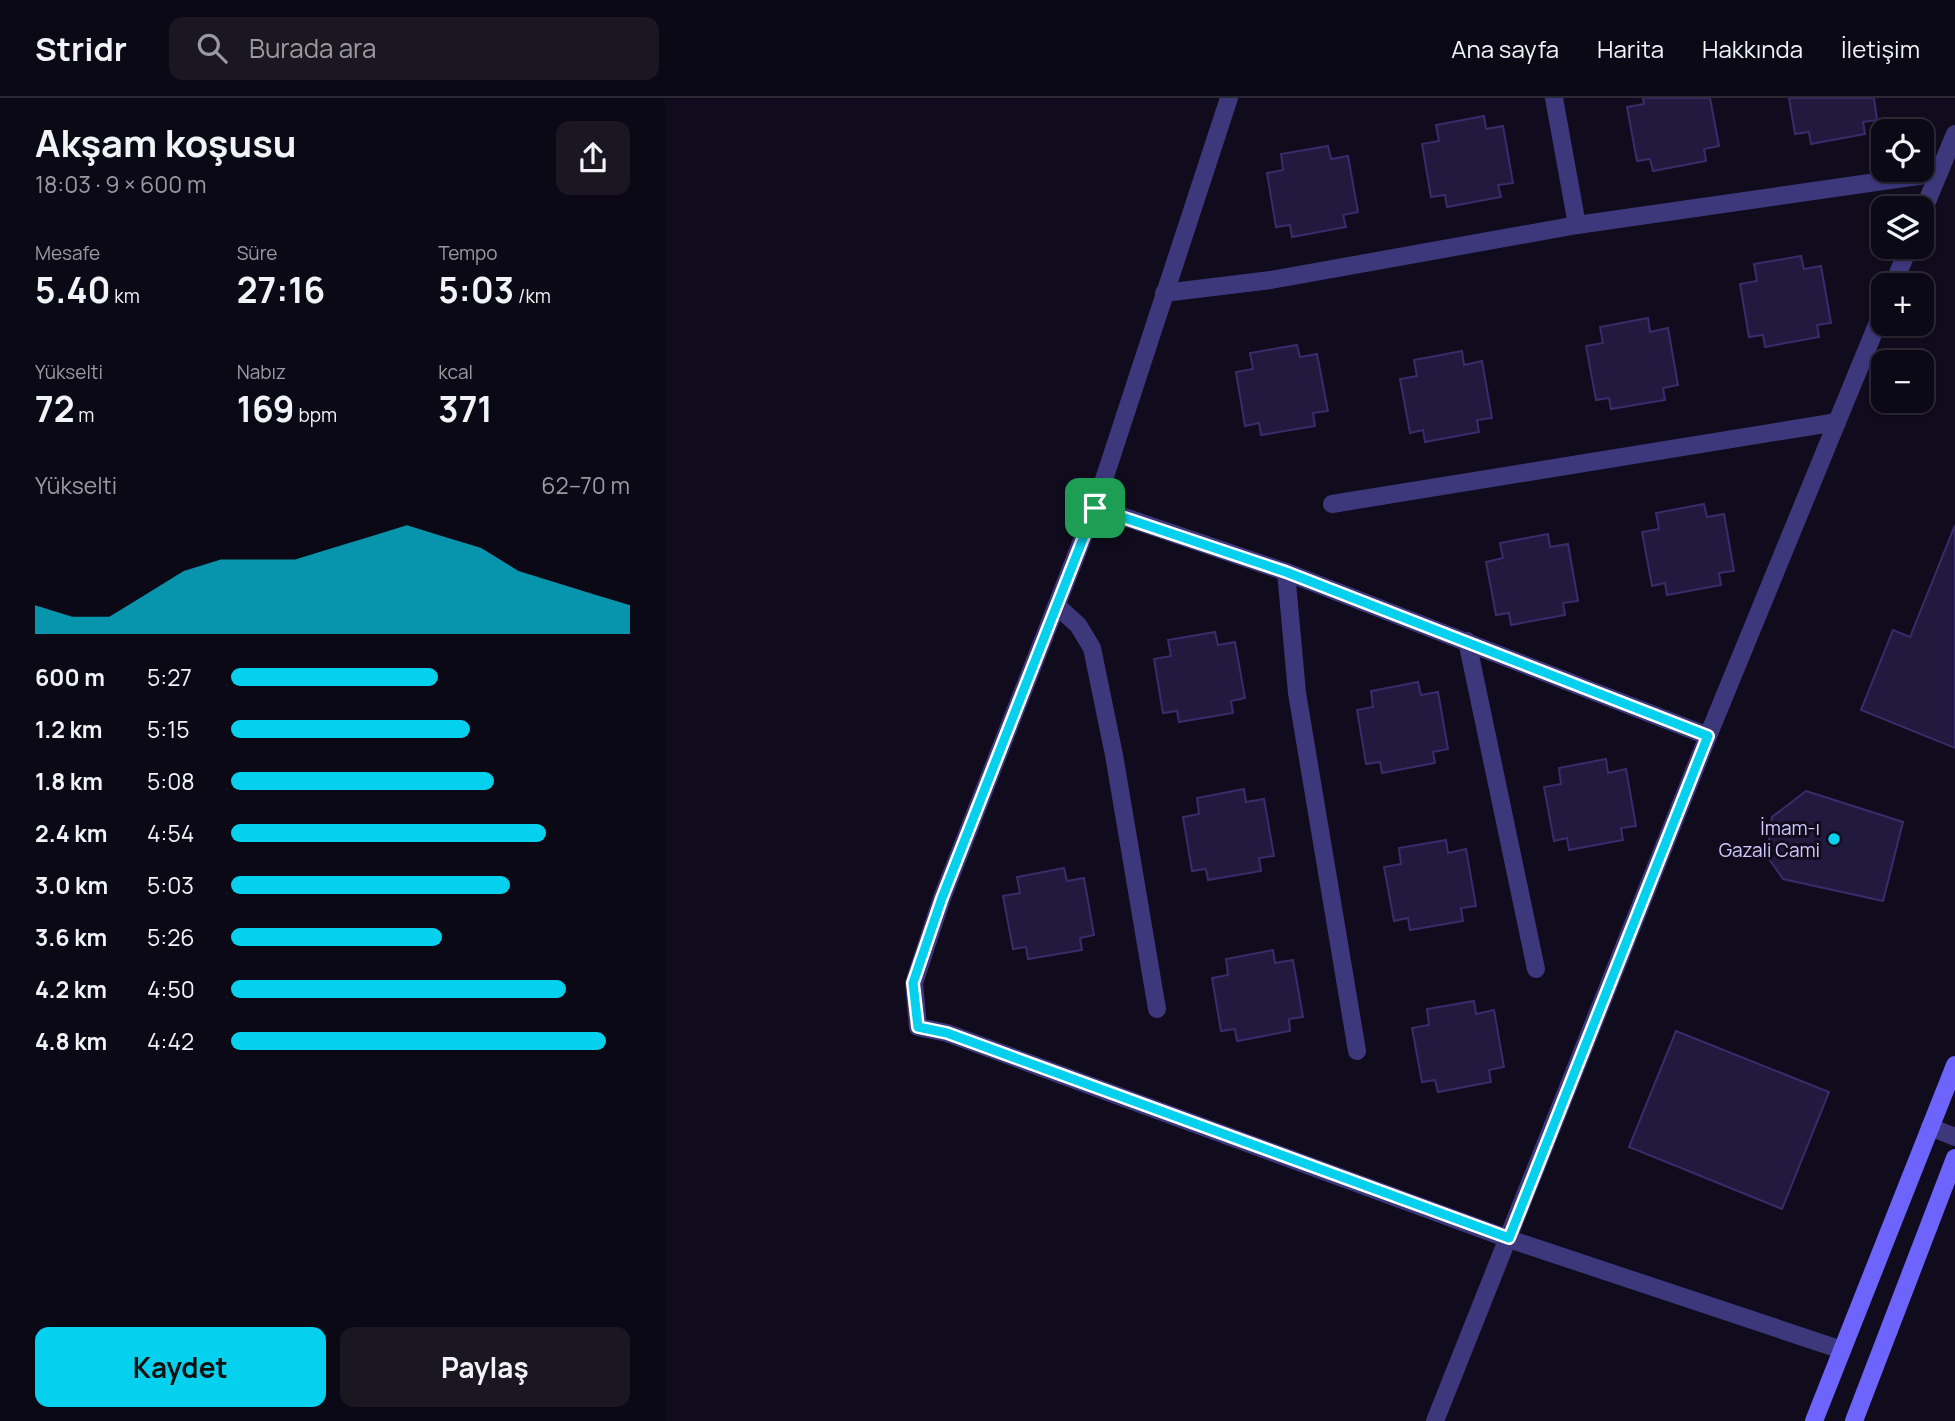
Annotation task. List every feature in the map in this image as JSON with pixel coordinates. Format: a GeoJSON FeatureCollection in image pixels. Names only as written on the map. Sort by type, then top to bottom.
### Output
{"type":"FeatureCollection","features":[{"type":"Feature","properties":{"kind":"street"},"geometry":{"type":"LineString","coordinates":[[1229,98],[1095,508],[942,898],[913,983],[918,1027],[947,1033],[1509,1238],[1842,1350]]}},
{"type":"Feature","properties":{"kind":"street"},"geometry":{"type":"LineString","coordinates":[[1554,98],[1577,225]]}},
{"type":"Feature","properties":{"kind":"street"},"geometry":{"type":"LineString","coordinates":[[1929,196],[1955,134]]}},
{"type":"Feature","properties":{"kind":"street"},"geometry":{"type":"LineString","coordinates":[[1164,293],[1271,280],[1577,225],[1939,173]]}},
{"type":"Feature","properties":{"kind":"street"},"geometry":{"type":"LineString","coordinates":[[1435,1421],[1708,736],[1872,336]]}},
{"type":"Feature","properties":{"kind":"street"},"geometry":{"type":"LineString","coordinates":[[1332,504],[1837,422]]}},
{"type":"Feature","properties":{"kind":"street"},"geometry":{"type":"LineString","coordinates":[[1095,508],[1286,572],[1708,736]]}},
{"type":"Feature","properties":{"kind":"street"},"geometry":{"type":"LineString","coordinates":[[1286,572],[1297,693],[1357,1051]]}},
{"type":"Feature","properties":{"kind":"street"},"geometry":{"type":"LineString","coordinates":[[1057,606],[1078,625],[1092,648],[1114,755],[1157,1009]]}},
{"type":"Feature","properties":{"kind":"street"},"geometry":{"type":"LineString","coordinates":[[1467,641],[1535,969]]}},
{"type":"Feature","properties":{"kind":"street"},"geometry":{"type":"LineString","coordinates":[[1814,1421],[1955,1065]]}},
{"type":"Feature","properties":{"kind":"street"},"geometry":{"type":"LineString","coordinates":[[1930,1127],[1955,1137]]}},
{"type":"Feature","properties":{"kind":"street"},"geometry":{"type":"LineString","coordinates":[[1854,1421],[1955,1158]]}},
{"type":"Feature","properties":{"kind":"building"},"geometry":{"type":"Polygon","coordinates":[[[1643,98],[1710,98],[1719,146],[1704,149],[1706,161],[1653,171],[1650,159],[1637,161],[1627,107],[1644,104],[1643,98]]]}},
{"type":"Feature","properties":{"kind":"building"},"geometry":{"type":"Polygon","coordinates":[[[1789,98],[1874,98],[1877,119],[1863,122],[1865,134],[1811,144],[1809,132],[1795,134],[1789,98]]]}},
{"type":"Feature","properties":{"kind":"building"},"geometry":{"type":"Polygon","coordinates":[[[1484,116],[1486,129],[1503,126],[1513,183],[1498,185],[1501,197],[1447,207],[1445,195],[1431,197],[1422,144],[1439,141],[1436,125],[1484,116]]]}},
{"type":"Feature","properties":{"kind":"building"},"geometry":{"type":"Polygon","coordinates":[[[1328,146],[1331,159],[1348,156],[1358,212],[1343,215],[1346,227],[1292,237],[1290,225],[1276,227],[1267,173],[1283,170],[1281,154],[1328,146]]]}},
{"type":"Feature","properties":{"kind":"building"},"geometry":{"type":"Polygon","coordinates":[[[1801,256],[1804,269],[1821,266],[1831,323],[1817,325],[1819,337],[1765,347],[1763,335],[1749,337],[1740,284],[1757,281],[1754,264],[1801,256]]]}},
{"type":"Feature","properties":{"kind":"building"},"geometry":{"type":"Polygon","coordinates":[[[1648,318],[1650,332],[1668,328],[1678,385],[1663,388],[1665,400],[1611,409],[1609,398],[1596,400],[1586,346],[1603,343],[1600,327],[1648,318]]]}},
{"type":"Feature","properties":{"kind":"building"},"geometry":{"type":"Polygon","coordinates":[[[1297,345],[1300,357],[1317,354],[1328,411],[1313,413],[1315,426],[1261,435],[1259,423],[1245,426],[1236,372],[1253,369],[1250,353],[1297,345]]]}},
{"type":"Feature","properties":{"kind":"building"},"geometry":{"type":"Polygon","coordinates":[[[1462,351],[1464,365],[1482,361],[1492,418],[1477,420],[1479,432],[1425,442],[1423,430],[1410,433],[1400,379],[1417,376],[1414,360],[1462,351]]]}},
{"type":"Feature","properties":{"kind":"building"},"geometry":{"type":"Polygon","coordinates":[[[1704,504],[1707,517],[1724,514],[1734,571],[1719,573],[1721,585],[1667,595],[1665,583],[1652,586],[1642,532],[1659,529],[1656,513],[1704,504]]]}},
{"type":"Feature","properties":{"kind":"building"},"geometry":{"type":"Polygon","coordinates":[[[1955,525],[1955,748],[1861,710],[1893,630],[1910,637],[1955,525]]]}},
{"type":"Feature","properties":{"kind":"building"},"geometry":{"type":"Polygon","coordinates":[[[1548,534],[1550,547],[1568,544],[1578,601],[1563,603],[1565,615],[1511,625],[1509,613],[1496,615],[1486,562],[1503,558],[1500,543],[1548,534]]]}},
{"type":"Feature","properties":{"kind":"building"},"geometry":{"type":"Polygon","coordinates":[[[1215,632],[1218,645],[1235,642],[1245,698],[1231,701],[1233,713],[1179,722],[1177,711],[1163,713],[1154,659],[1171,656],[1168,640],[1215,632]]]}},
{"type":"Feature","properties":{"kind":"building"},"geometry":{"type":"Polygon","coordinates":[[[1418,682],[1421,695],[1438,692],[1448,749],[1433,752],[1435,763],[1382,773],[1380,762],[1366,764],[1357,710],[1373,707],[1371,691],[1418,682]]]}},
{"type":"Feature","properties":{"kind":"building"},"geometry":{"type":"Polygon","coordinates":[[[1606,759],[1608,773],[1626,769],[1636,826],[1621,828],[1623,840],[1569,850],[1567,838],[1554,841],[1544,787],[1561,784],[1559,768],[1606,759]]]}},
{"type":"Feature","properties":{"kind":"building"},"geometry":{"type":"Polygon","coordinates":[[[1244,789],[1246,802],[1264,799],[1274,856],[1259,858],[1261,871],[1208,880],[1206,869],[1192,871],[1183,817],[1199,814],[1197,798],[1244,789]]]}},
{"type":"Feature","properties":{"kind":"building","name":"İmam-ı Gazali Cami"},"geometry":{"type":"Polygon","coordinates":[[[1806,791],[1903,822],[1883,901],[1783,879],[1767,856],[1772,817],[1806,791]]]}},
{"type":"Feature","properties":{"kind":"building"},"geometry":{"type":"Polygon","coordinates":[[[1446,840],[1448,853],[1466,849],[1476,906],[1461,908],[1463,921],[1410,930],[1408,918],[1394,921],[1384,867],[1401,864],[1399,848],[1446,840]]]}},
{"type":"Feature","properties":{"kind":"building"},"geometry":{"type":"Polygon","coordinates":[[[1064,868],[1067,881],[1084,878],[1094,935],[1080,938],[1082,950],[1028,959],[1026,947],[1013,949],[1003,896],[1020,893],[1017,877],[1064,868]]]}},
{"type":"Feature","properties":{"kind":"building"},"geometry":{"type":"Polygon","coordinates":[[[1273,950],[1275,963],[1293,960],[1303,1017],[1289,1019],[1290,1031],[1237,1041],[1235,1029],[1221,1031],[1212,978],[1228,975],[1226,959],[1273,950]]]}},
{"type":"Feature","properties":{"kind":"building"},"geometry":{"type":"Polygon","coordinates":[[[1474,1001],[1476,1014],[1494,1010],[1504,1067],[1489,1070],[1491,1082],[1438,1092],[1435,1080],[1422,1082],[1412,1028],[1429,1025],[1427,1009],[1474,1001]]]}},
{"type":"Feature","properties":{"kind":"building"},"geometry":{"type":"Polygon","coordinates":[[[1676,1031],[1829,1092],[1782,1209],[1629,1147],[1676,1031]]]}},
{"type":"Feature","properties":{"kind":"place","name":"İmam-ı Gazali Cami"},"geometry":{"type":"Point","coordinates":[1834,839]}},
{"type":"Feature","properties":{"kind":"route"},"geometry":{"type":"LineString","coordinates":[[1095,508],[1286,572],[1708,736],[1509,1238],[947,1033],[918,1027],[913,983],[942,898],[1095,508]]}}]}
